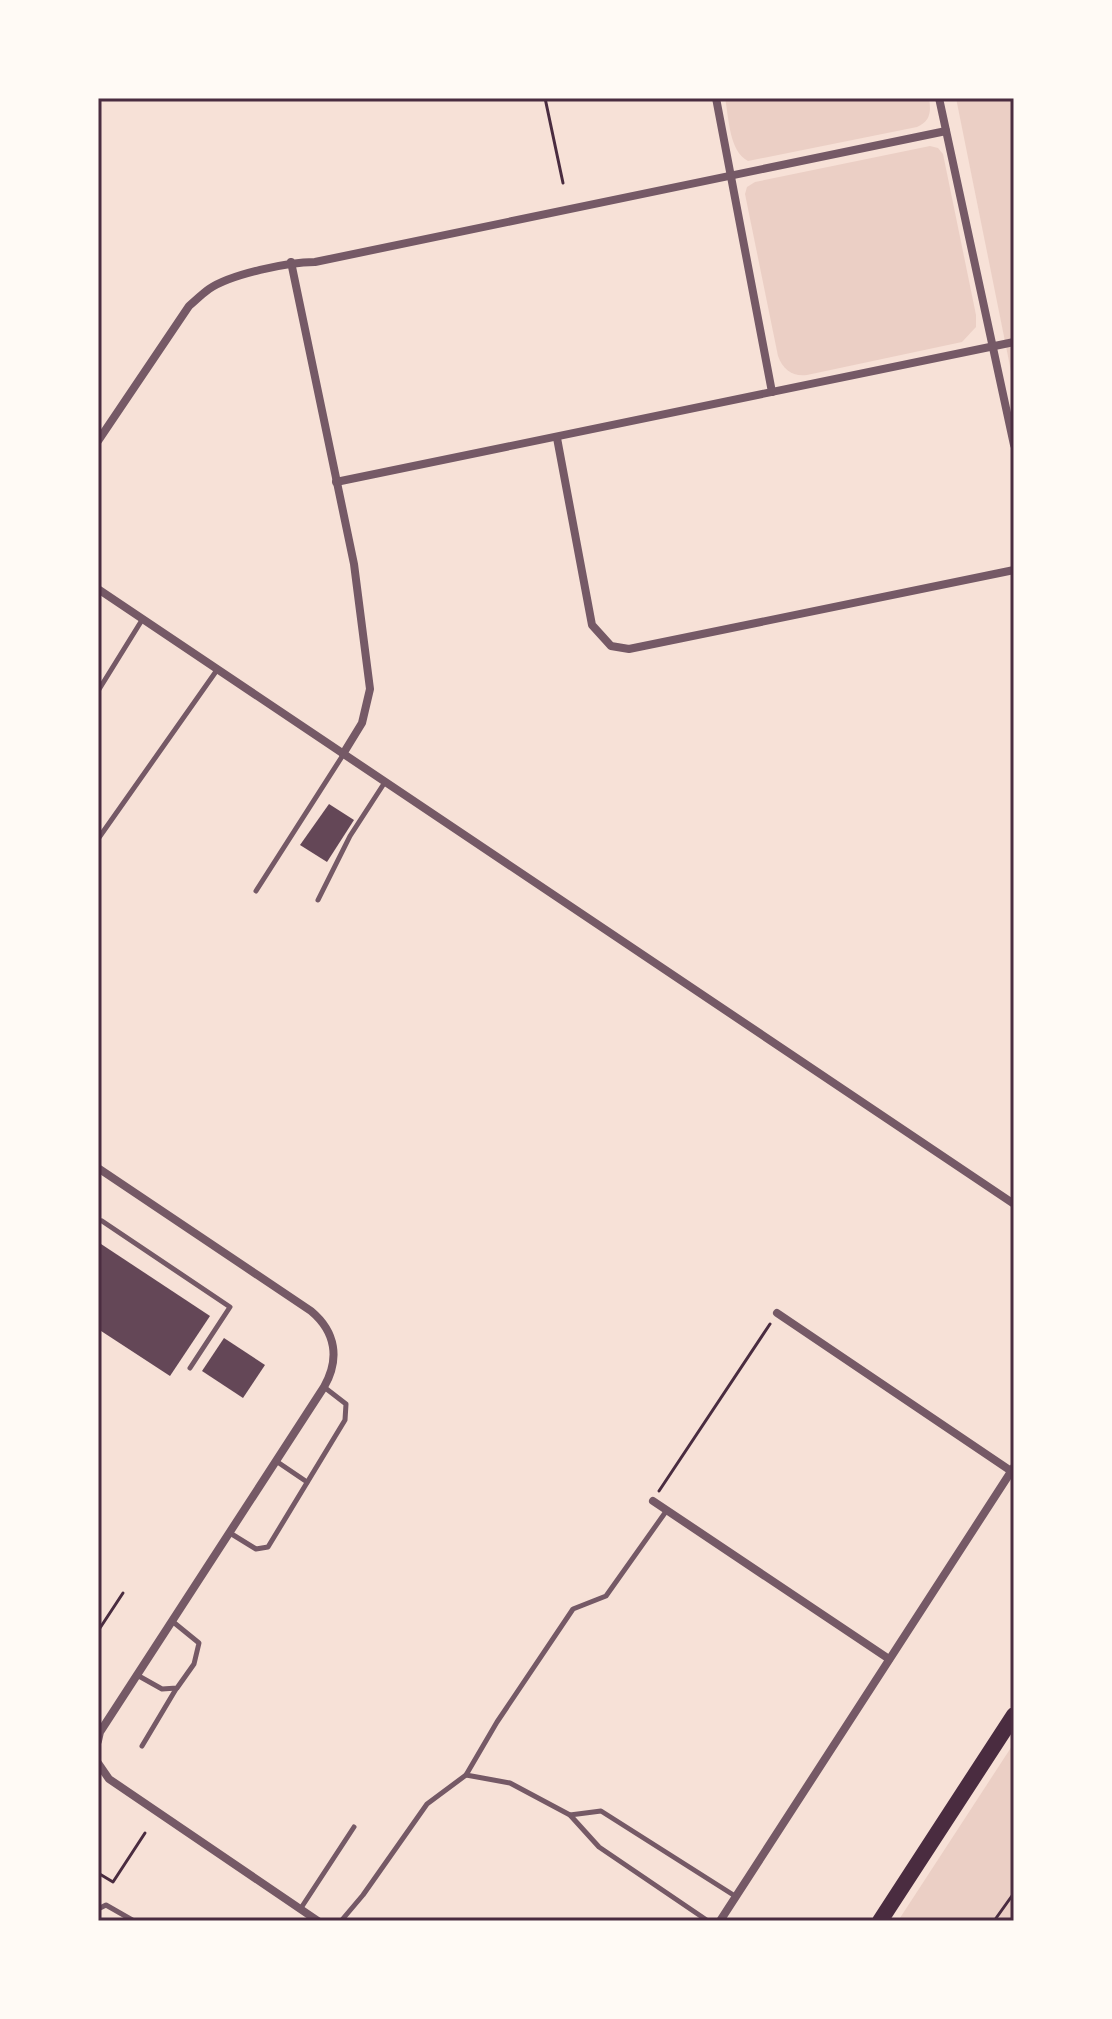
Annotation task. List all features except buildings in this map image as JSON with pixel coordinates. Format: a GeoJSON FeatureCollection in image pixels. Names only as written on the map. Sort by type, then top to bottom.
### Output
{"type":"FeatureCollection","features":[{"type":"Feature","properties":{"kind":"highway"},"geometry":{"type":"LineString","coordinates":[[880,1921],[1014,1715]]}},
{"type":"Feature","properties":{"kind":"street"},"geometry":{"type":"LineString","coordinates":[[716,98],[772,392]]}},
{"type":"Feature","properties":{"kind":"street"},"geometry":{"type":"LineString","coordinates":[[939,98],[1014,445]]}},
{"type":"Feature","properties":{"kind":"street"},"geometry":{"type":"LineString","coordinates":[[98,441],[189,306],[209,288],[291,262],[315,262],[946,131]]}},
{"type":"Feature","properties":{"kind":"street"},"geometry":{"type":"LineString","coordinates":[[291,262],[354,564],[370,689],[362,723],[343,754]]}},
{"type":"Feature","properties":{"kind":"street"},"geometry":{"type":"LineString","coordinates":[[336,482],[1014,342]]}},
{"type":"Feature","properties":{"kind":"street"},"geometry":{"type":"LineString","coordinates":[[557,438],[592,625],[611,646],[629,649],[1014,570]]}},
{"type":"Feature","properties":{"kind":"street"},"geometry":{"type":"LineString","coordinates":[[98,589],[1014,1204]]}},
{"type":"Feature","properties":{"kind":"street"},"geometry":{"type":"LineString","coordinates":[[98,1168],[311,1311],[321,1320],[333,1341],[335,1358],[332,1373],[324,1387],[100,1732],[98,1741]]}},
{"type":"Feature","properties":{"kind":"street"},"geometry":{"type":"LineString","coordinates":[[720,1921],[1013,1471],[777,1313]]}},
{"type":"Feature","properties":{"kind":"street"},"geometry":{"type":"LineString","coordinates":[[653,1501],[889,1659]]}},
{"type":"Feature","properties":{"kind":"street"},"geometry":{"type":"LineString","coordinates":[[98,1763],[109,1779],[159,1815],[318,1921]]}},
{"type":"Feature","properties":{"kind":"lane"},"geometry":{"type":"LineString","coordinates":[[98,691],[143,619]]}},
{"type":"Feature","properties":{"kind":"lane"},"geometry":{"type":"LineString","coordinates":[[98,839],[218,669]]}},
{"type":"Feature","properties":{"kind":"lane"},"geometry":{"type":"LineString","coordinates":[[256,891],[343,754]]}},
{"type":"Feature","properties":{"kind":"lane"},"geometry":{"type":"LineString","coordinates":[[318,900],[345,845],[385,782]]}},
{"type":"Feature","properties":{"kind":"lane"},"geometry":{"type":"LineString","coordinates":[[102,1221],[230,1307],[190,1368]]}},
{"type":"Feature","properties":{"kind":"lane"},"geometry":{"type":"LineString","coordinates":[[229,1533],[256,1549],[268,1547],[345,1420],[346,1404],[324,1387]]}},
{"type":"Feature","properties":{"kind":"lane"},"geometry":{"type":"LineString","coordinates":[[276,1461],[307,1482]]}},
{"type":"Feature","properties":{"kind":"lane"},"geometry":{"type":"LineString","coordinates":[[341,1921],[427,1804],[466,1775],[497,1722],[573,1609],[606,1596],[667,1510]]}},
{"type":"Feature","properties":{"kind":"lane"},"geometry":{"type":"LineString","coordinates":[[142,1746],[194,1664],[199,1643],[172,1621]]}},
{"type":"Feature","properties":{"kind":"lane"},"geometry":{"type":"LineString","coordinates":[[137,1675],[162,1689],[177,1688]]}},
{"type":"Feature","properties":{"kind":"lane"},"geometry":{"type":"LineString","coordinates":[[466,1775],[510,1783],[570,1815],[599,1847],[708,1921]]}},
{"type":"Feature","properties":{"kind":"lane"},"geometry":{"type":"LineString","coordinates":[[570,1815],[601,1811],[736,1896]]}},
{"type":"Feature","properties":{"kind":"lane"},"geometry":{"type":"LineString","coordinates":[[300,1909],[354,1827]]}},
{"type":"Feature","properties":{"kind":"lane"},"geometry":{"type":"LineString","coordinates":[[98,1909],[106,1905],[134,1921]]}},
{"type":"Feature","properties":{"kind":"path"},"geometry":{"type":"LineString","coordinates":[[545,98],[563,183]]}},
{"type":"Feature","properties":{"kind":"path"},"geometry":{"type":"LineString","coordinates":[[653,1501],[777,1313]]}},
{"type":"Feature","properties":{"kind":"path"},"geometry":{"type":"LineString","coordinates":[[98,1631],[123,1593]]}},
{"type":"Feature","properties":{"kind":"path"},"geometry":{"type":"LineString","coordinates":[[98,1873],[113,1882],[145,1833]]}},
{"type":"Feature","properties":{"kind":"path"},"geometry":{"type":"LineString","coordinates":[[994,1921],[1014,1893]]}},
{"type":"Feature","properties":{"kind":"shaded area"},"geometry":{"type":"Polygon","coordinates":[[[725,98],[929,98],[930,111],[925,122],[917,127],[748,161],[733,142],[725,98]]]}},
{"type":"Feature","properties":{"kind":"shaded area"},"geometry":{"type":"Polygon","coordinates":[[[956,98],[1014,98],[1014,386],[956,98]]]}},
{"type":"Feature","properties":{"kind":"shaded area"},"geometry":{"type":"Polygon","coordinates":[[[930,146],[938,148],[943,154],[976,327],[962,342],[807,375],[789,372],[778,356],[745,194],[747,187],[755,182],[930,146]]]}},
{"type":"Feature","properties":{"kind":"shaded area"},"geometry":{"type":"Polygon","coordinates":[[[1014,1743],[1014,1921],[898,1921],[1014,1743]]]}}]}
